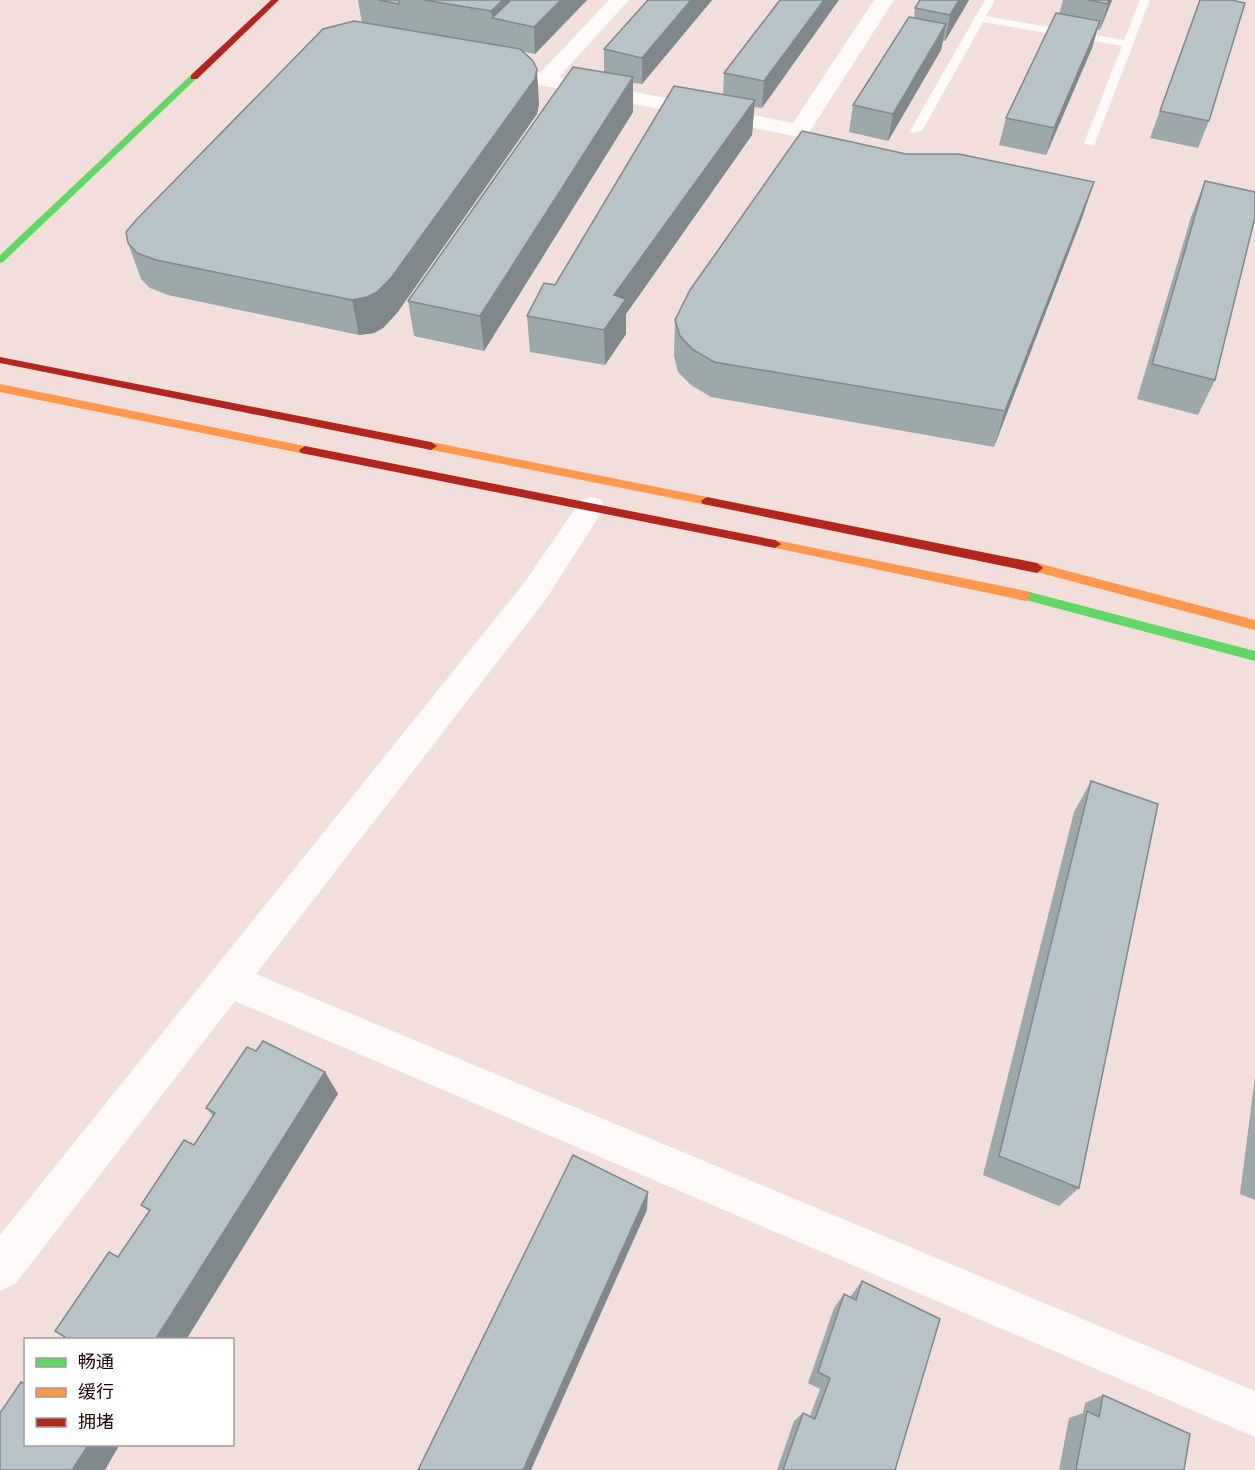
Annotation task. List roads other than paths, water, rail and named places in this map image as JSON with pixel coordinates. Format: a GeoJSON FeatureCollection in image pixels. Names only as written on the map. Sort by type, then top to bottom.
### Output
{"type":"FeatureCollection","features":[{"type":"Feature","properties":{"kind":"main road"},"geometry":{"type":"LineString","coordinates":[[0,260],[275,0]]}},
{"type":"Feature","properties":{"kind":"main road"},"geometry":{"type":"LineString","coordinates":[[0,360],[1015,562],[1255,625]]}},
{"type":"Feature","properties":{"kind":"main road"},"geometry":{"type":"LineString","coordinates":[[0,388],[1012,592],[1255,656]]}},
{"type":"Feature","properties":{"kind":"street"},"geometry":{"type":"LineString","coordinates":[[545,80],[619,0]]}},
{"type":"Feature","properties":{"kind":"street"},"geometry":{"type":"LineString","coordinates":[[475,66],[799,131],[884,0]]}},
{"type":"Feature","properties":{"kind":"street"},"geometry":{"type":"LineString","coordinates":[[0,1269],[535,591],[591,507]]}},
{"type":"Feature","properties":{"kind":"street"},"geometry":{"type":"LineString","coordinates":[[228,980],[1255,1414]]}},
{"type":"Feature","properties":{"kind":"lane"},"geometry":{"type":"LineString","coordinates":[[916,131],[990,0]]}},
{"type":"Feature","properties":{"kind":"lane"},"geometry":{"type":"LineString","coordinates":[[1090,143],[1145,0]]}},
{"type":"Feature","properties":{"kind":"lane"},"geometry":{"type":"LineString","coordinates":[[980,18],[1128,44]]}}]}
